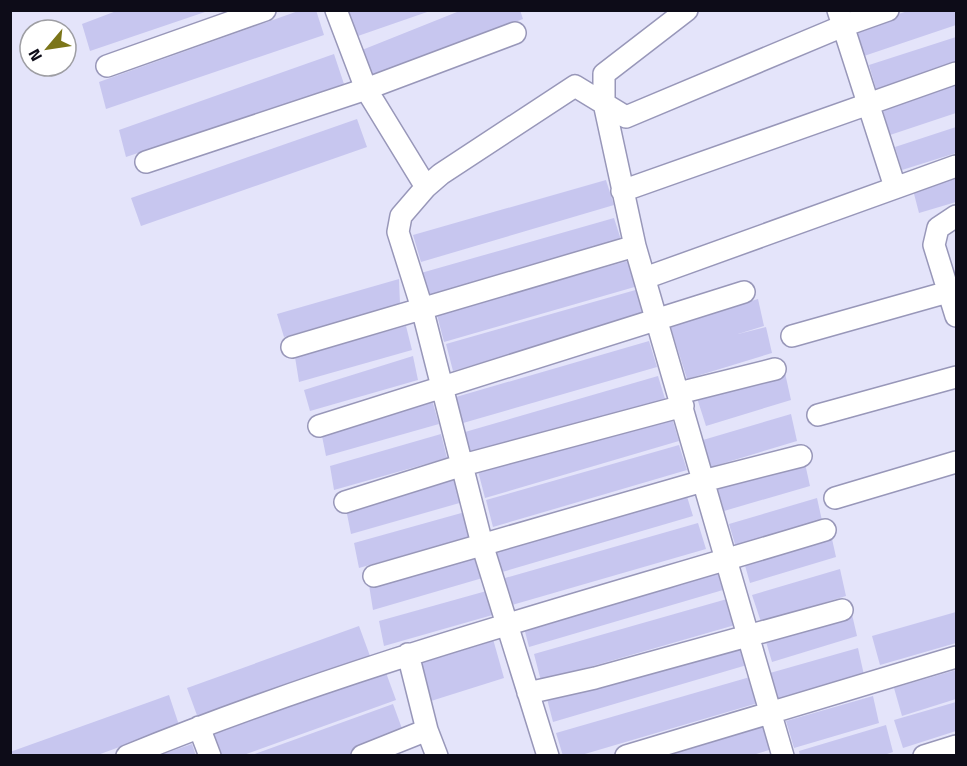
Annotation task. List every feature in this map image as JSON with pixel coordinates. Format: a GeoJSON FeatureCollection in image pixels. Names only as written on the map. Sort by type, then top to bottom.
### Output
{"type":"FeatureCollection","features":[{"type":"Feature","properties":{"kind":"street"},"geometry":{"type":"LineString","coordinates":[[107,66],[265,10]]}},
{"type":"Feature","properties":{"kind":"street"},"geometry":{"type":"LineString","coordinates":[[336,10],[366,89],[426,187]]}},
{"type":"Feature","properties":{"kind":"street"},"geometry":{"type":"LineString","coordinates":[[687,10],[604,74],[604,103],[635,246],[783,756]]}},
{"type":"Feature","properties":{"kind":"street"},"geometry":{"type":"LineString","coordinates":[[548,756],[482,544],[422,308],[398,232],[402,216],[426,187],[575,86],[626,117],[840,18],[888,10]]}},
{"type":"Feature","properties":{"kind":"street"},"geometry":{"type":"LineString","coordinates":[[840,18],[895,187]]}},
{"type":"Feature","properties":{"kind":"street"},"geometry":{"type":"LineString","coordinates":[[146,162],[366,89],[514,33]]}},
{"type":"Feature","properties":{"kind":"street"},"geometry":{"type":"LineString","coordinates":[[622,191],[957,73]]}},
{"type":"Feature","properties":{"kind":"street"},"geometry":{"type":"LineString","coordinates":[[645,278],[957,166]]}},
{"type":"Feature","properties":{"kind":"street"},"geometry":{"type":"LineString","coordinates":[[957,216],[938,228],[934,245],[957,316]]}},
{"type":"Feature","properties":{"kind":"street"},"geometry":{"type":"LineString","coordinates":[[292,347],[635,246]]}},
{"type":"Feature","properties":{"kind":"street"},"geometry":{"type":"LineString","coordinates":[[319,426],[744,292]]}},
{"type":"Feature","properties":{"kind":"street"},"geometry":{"type":"LineString","coordinates":[[792,336],[948,292]]}},
{"type":"Feature","properties":{"kind":"street"},"geometry":{"type":"LineString","coordinates":[[345,502],[681,400],[775,369]]}},
{"type":"Feature","properties":{"kind":"street"},"geometry":{"type":"LineString","coordinates":[[818,416],[957,376]]}},
{"type":"Feature","properties":{"kind":"street"},"geometry":{"type":"LineString","coordinates":[[374,576],[703,481],[801,456]]}},
{"type":"Feature","properties":{"kind":"street"},"geometry":{"type":"LineString","coordinates":[[835,498],[957,462]]}},
{"type":"Feature","properties":{"kind":"street"},"geometry":{"type":"LineString","coordinates":[[127,756],[199,727],[408,654],[825,530]]}},
{"type":"Feature","properties":{"kind":"street"},"geometry":{"type":"LineString","coordinates":[[528,693],[595,678],[842,610]]}},
{"type":"Feature","properties":{"kind":"street"},"geometry":{"type":"LineString","coordinates":[[408,654],[428,730],[438,756]]}},
{"type":"Feature","properties":{"kind":"street"},"geometry":{"type":"LineString","coordinates":[[626,756],[957,657]]}},
{"type":"Feature","properties":{"kind":"street"},"geometry":{"type":"LineString","coordinates":[[199,727],[210,756]]}},
{"type":"Feature","properties":{"kind":"street"},"geometry":{"type":"LineString","coordinates":[[362,756],[428,730]]}},
{"type":"Feature","properties":{"kind":"street"},"geometry":{"type":"LineString","coordinates":[[924,756],[957,746]]}},
{"type":"Feature","properties":{"kind":"building"},"geometry":{"type":"Polygon","coordinates":[[[119,10],[208,11],[90,51],[82,24],[119,10]]]}},
{"type":"Feature","properties":{"kind":"building"},"geometry":{"type":"Polygon","coordinates":[[[301,10],[316,10],[324,35],[106,109],[99,82],[301,10]]]}},
{"type":"Feature","properties":{"kind":"building"},"geometry":{"type":"Polygon","coordinates":[[[347,10],[430,10],[430,11],[355,37],[347,10]]]}},
{"type":"Feature","properties":{"kind":"building"},"geometry":{"type":"Polygon","coordinates":[[[462,10],[520,10],[523,19],[371,75],[362,50],[462,10]]]}},
{"type":"Feature","properties":{"kind":"building"},"geometry":{"type":"Polygon","coordinates":[[[911,10],[956,10],[956,25],[864,56],[855,28],[911,10]]]}},
{"type":"Feature","properties":{"kind":"building"},"geometry":{"type":"Polygon","coordinates":[[[956,37],[956,66],[877,92],[869,65],[956,37]]]}},
{"type":"Feature","properties":{"kind":"building"},"geometry":{"type":"Polygon","coordinates":[[[334,54],[344,84],[126,157],[119,130],[334,54]]]}},
{"type":"Feature","properties":{"kind":"building"},"geometry":{"type":"Polygon","coordinates":[[[956,83],[956,113],[890,135],[882,107],[956,83]]]}},
{"type":"Feature","properties":{"kind":"building"},"geometry":{"type":"Polygon","coordinates":[[[357,119],[367,147],[141,226],[131,198],[357,119]]]}},
{"type":"Feature","properties":{"kind":"building"},"geometry":{"type":"Polygon","coordinates":[[[956,127],[956,153],[902,170],[895,147],[956,127]]]}},
{"type":"Feature","properties":{"kind":"building"},"geometry":{"type":"Polygon","coordinates":[[[956,173],[956,202],[919,213],[912,186],[956,173]]]}},
{"type":"Feature","properties":{"kind":"building"},"geometry":{"type":"Polygon","coordinates":[[[606,180],[614,205],[421,262],[413,235],[606,180]]]}},
{"type":"Feature","properties":{"kind":"building"},"geometry":{"type":"Polygon","coordinates":[[[614,218],[622,243],[428,300],[421,273],[614,218]]]}},
{"type":"Feature","properties":{"kind":"building"},"geometry":{"type":"Polygon","coordinates":[[[631,260],[638,286],[444,342],[437,315],[631,260]]]}},
{"type":"Feature","properties":{"kind":"building"},"geometry":{"type":"Polygon","coordinates":[[[399,279],[400,304],[284,337],[277,314],[399,279]]]}},
{"type":"Feature","properties":{"kind":"building"},"geometry":{"type":"Polygon","coordinates":[[[639,289],[647,314],[453,371],[446,344],[639,289]]]}},
{"type":"Feature","properties":{"kind":"building"},"geometry":{"type":"Polygon","coordinates":[[[758,299],[764,326],[738,334],[766,327],[772,353],[687,379],[670,325],[758,299]]]}},
{"type":"Feature","properties":{"kind":"building"},"geometry":{"type":"Polygon","coordinates":[[[406,326],[412,350],[299,382],[295,357],[406,326]]]}},
{"type":"Feature","properties":{"kind":"building"},"geometry":{"type":"Polygon","coordinates":[[[649,341],[657,367],[463,423],[456,397],[649,341]]]}},
{"type":"Feature","properties":{"kind":"building"},"geometry":{"type":"Polygon","coordinates":[[[413,356],[418,380],[310,411],[304,390],[413,356]]]}},
{"type":"Feature","properties":{"kind":"building"},"geometry":{"type":"Polygon","coordinates":[[[785,373],[791,400],[706,426],[697,398],[785,373]]]}},
{"type":"Feature","properties":{"kind":"building"},"geometry":{"type":"Polygon","coordinates":[[[658,376],[666,402],[472,459],[465,432],[658,376]]]}},
{"type":"Feature","properties":{"kind":"building"},"geometry":{"type":"Polygon","coordinates":[[[432,400],[439,424],[326,456],[321,431],[432,400]]]}},
{"type":"Feature","properties":{"kind":"building"},"geometry":{"type":"Polygon","coordinates":[[[791,414],[797,441],[711,467],[703,440],[791,414]]]}},
{"type":"Feature","properties":{"kind":"building"},"geometry":{"type":"Polygon","coordinates":[[[671,415],[679,441],[485,498],[478,471],[671,415]]]}},
{"type":"Feature","properties":{"kind":"building"},"geometry":{"type":"Polygon","coordinates":[[[441,434],[447,458],[334,490],[330,466],[441,434]]]}},
{"type":"Feature","properties":{"kind":"building"},"geometry":{"type":"Polygon","coordinates":[[[679,445],[687,470],[493,527],[486,500],[679,445]]]}},
{"type":"Feature","properties":{"kind":"building"},"geometry":{"type":"Polygon","coordinates":[[[804,459],[810,486],[724,511],[716,484],[804,459]]]}},
{"type":"Feature","properties":{"kind":"building"},"geometry":{"type":"Polygon","coordinates":[[[457,478],[463,502],[351,534],[346,509],[457,478]]]}},
{"type":"Feature","properties":{"kind":"building"},"geometry":{"type":"Polygon","coordinates":[[[685,490],[693,516],[499,573],[492,546],[685,490]]]}},
{"type":"Feature","properties":{"kind":"building"},"geometry":{"type":"Polygon","coordinates":[[[817,498],[823,525],[737,551],[729,524],[817,498]]]}},
{"type":"Feature","properties":{"kind":"building"},"geometry":{"type":"Polygon","coordinates":[[[465,512],[472,536],[359,568],[354,543],[465,512]]]}},
{"type":"Feature","properties":{"kind":"building"},"geometry":{"type":"Polygon","coordinates":[[[698,523],[706,549],[512,605],[505,578],[698,523]]]}},
{"type":"Feature","properties":{"kind":"building"},"geometry":{"type":"Polygon","coordinates":[[[830,530],[836,557],[750,583],[742,555],[830,530]]]}},
{"type":"Feature","properties":{"kind":"building"},"geometry":{"type":"Polygon","coordinates":[[[480,554],[486,577],[373,610],[369,585],[480,554]]]}},
{"type":"Feature","properties":{"kind":"building"},"geometry":{"type":"Polygon","coordinates":[[[715,564],[723,590],[529,647],[522,620],[715,564]]]}},
{"type":"Feature","properties":{"kind":"building"},"geometry":{"type":"Polygon","coordinates":[[[840,569],[846,596],[761,622],[752,595],[840,569]]]}},
{"type":"Feature","properties":{"kind":"building"},"geometry":{"type":"Polygon","coordinates":[[[490,590],[496,614],[384,646],[379,621],[490,590]]]}},
{"type":"Feature","properties":{"kind":"building"},"geometry":{"type":"Polygon","coordinates":[[[727,599],[735,625],[541,681],[534,654],[727,599]]]}},
{"type":"Feature","properties":{"kind":"building"},"geometry":{"type":"Polygon","coordinates":[[[851,610],[857,636],[772,662],[764,635],[851,610]]]}},
{"type":"Feature","properties":{"kind":"building"},"geometry":{"type":"Polygon","coordinates":[[[956,612],[956,643],[880,665],[872,636],[956,612]]]}},
{"type":"Feature","properties":{"kind":"building"},"geometry":{"type":"Polygon","coordinates":[[[359,626],[370,656],[198,718],[187,688],[359,626]]]}},
{"type":"Feature","properties":{"kind":"building"},"geometry":{"type":"Polygon","coordinates":[[[493,639],[504,678],[431,701],[420,660],[493,639]]]}},
{"type":"Feature","properties":{"kind":"building"},"geometry":{"type":"Polygon","coordinates":[[[739,640],[747,665],[553,722],[546,695],[739,640]]]}},
{"type":"Feature","properties":{"kind":"building"},"geometry":{"type":"Polygon","coordinates":[[[858,648],[864,675],[779,700],[770,673],[858,648]]]}},
{"type":"Feature","properties":{"kind":"building"},"geometry":{"type":"Polygon","coordinates":[[[385,670],[396,700],[241,756],[221,756],[213,732],[385,670]]]}},
{"type":"Feature","properties":{"kind":"building"},"geometry":{"type":"Polygon","coordinates":[[[956,670],[956,699],[902,716],[894,688],[956,670]]]}},
{"type":"Feature","properties":{"kind":"building"},"geometry":{"type":"Polygon","coordinates":[[[750,677],[758,703],[578,756],[563,756],[556,733],[750,677]]]}},
{"type":"Feature","properties":{"kind":"building"},"geometry":{"type":"Polygon","coordinates":[[[169,695],[179,725],[95,756],[10,756],[10,752],[169,695]]]}},
{"type":"Feature","properties":{"kind":"building"},"geometry":{"type":"Polygon","coordinates":[[[873,696],[879,723],[794,748],[786,721],[873,696]]]}},
{"type":"Feature","properties":{"kind":"building"},"geometry":{"type":"Polygon","coordinates":[[[956,702],[956,731],[903,748],[894,720],[956,702]]]}},
{"type":"Feature","properties":{"kind":"building"},"geometry":{"type":"Polygon","coordinates":[[[393,704],[404,734],[345,756],[252,755],[393,704]]]}},
{"type":"Feature","properties":{"kind":"building"},"geometry":{"type":"Polygon","coordinates":[[[764,723],[772,749],[750,756],[655,756],[764,723]]]}},
{"type":"Feature","properties":{"kind":"building"},"geometry":{"type":"Polygon","coordinates":[[[886,725],[893,752],[881,756],[800,756],[799,751],[886,725]]]}},
{"type":"Feature","properties":{"kind":"building"},"geometry":{"type":"Polygon","coordinates":[[[192,744],[196,756],[160,756],[160,755],[192,744]]]}}]}
